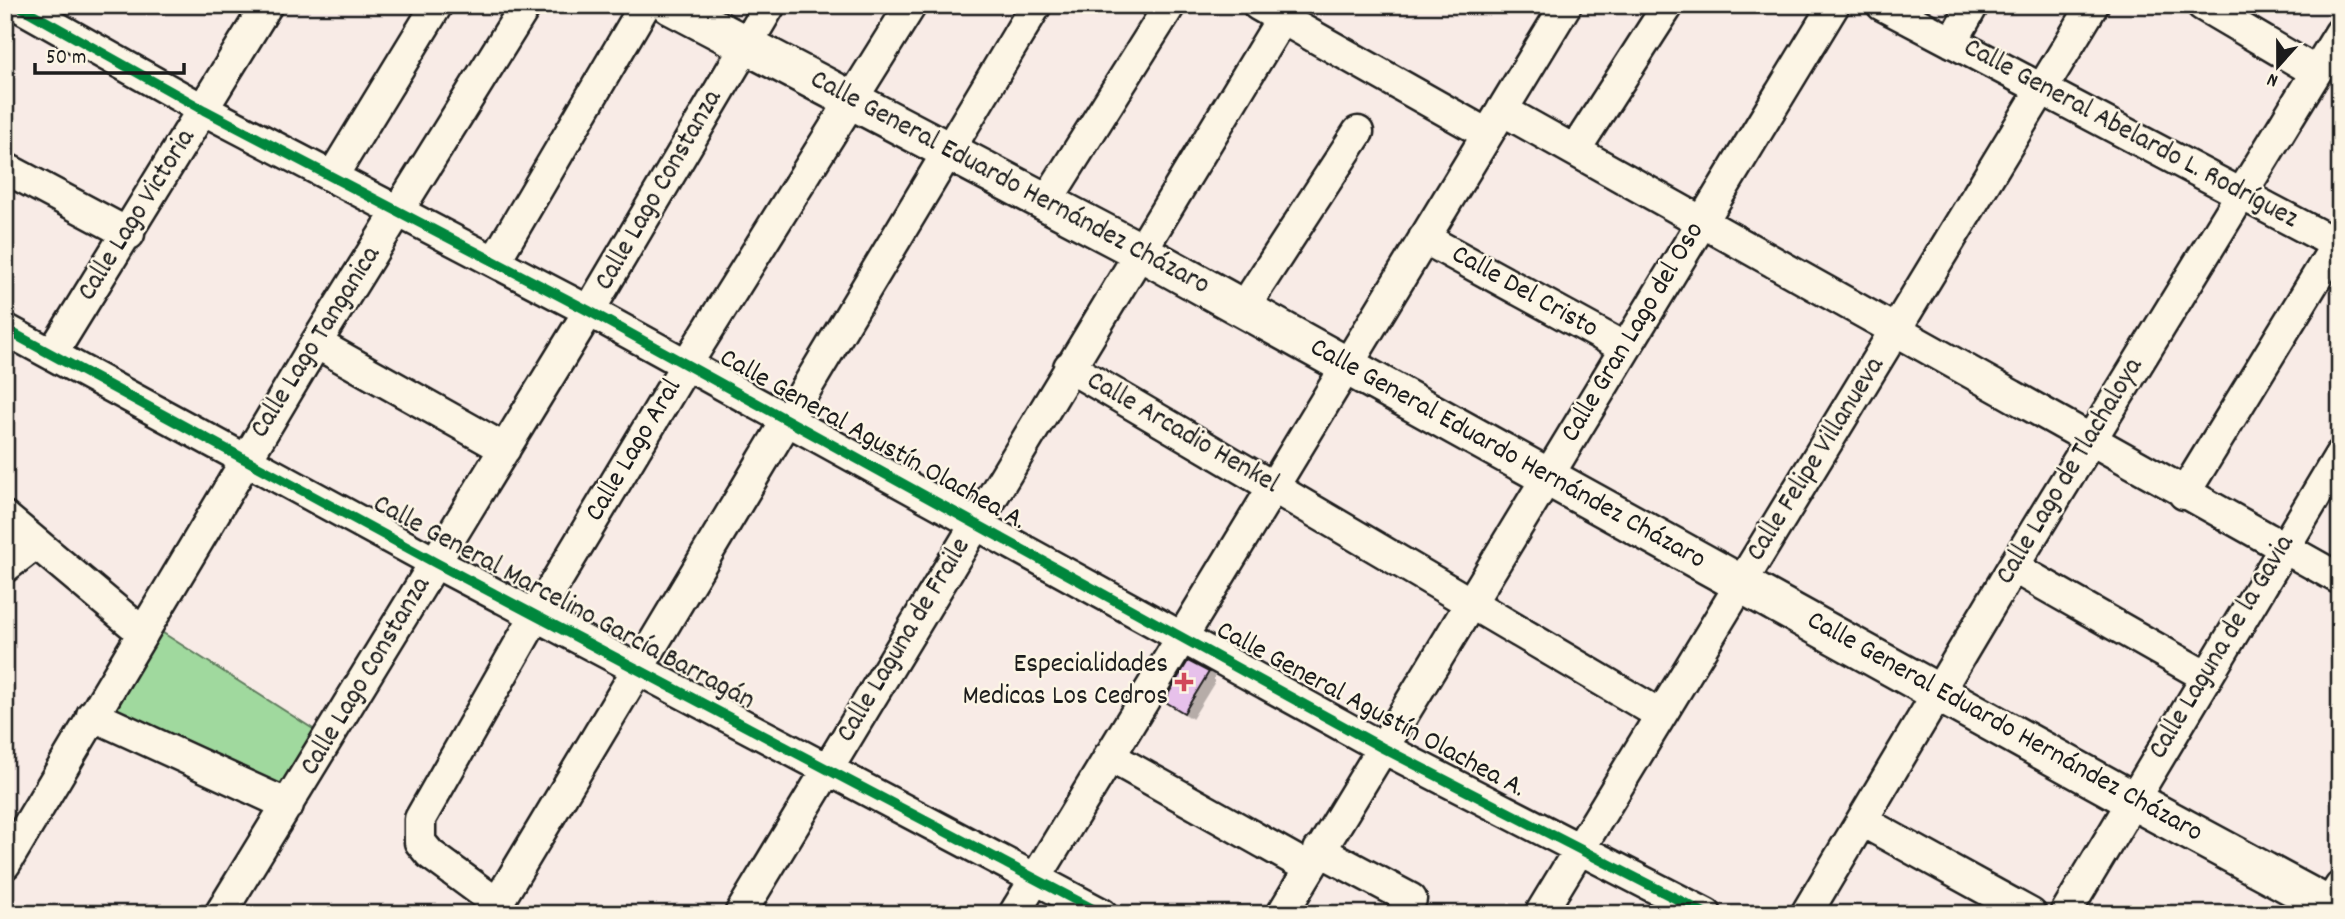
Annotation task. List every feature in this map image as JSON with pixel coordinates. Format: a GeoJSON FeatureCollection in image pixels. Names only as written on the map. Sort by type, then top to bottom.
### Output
{"type":"FeatureCollection","features":[{"type":"Feature","properties":{"kind":"main road","name":"Calle General Eduardo Hernández Cházaro"},"geometry":{"type":"LineString","coordinates":[[670,5],[1139,251],[2132,800],[2333,904]]}},
{"type":"Feature","properties":{"kind":"street","name":"Calle General Agustín Olachea A."},"geometry":{"type":"LineString","coordinates":[[17,5],[204,110],[589,311],[1381,747],[1581,847],[1706,914]]}},
{"type":"Feature","properties":{"kind":"street","name":"Calle Lago Victoria"},"geometry":{"type":"LineString","coordinates":[[52,354],[129,234],[267,5]]}},
{"type":"Feature","properties":{"kind":"street"},"geometry":{"type":"LineString","coordinates":[[332,177],[437,5]]}},
{"type":"Feature","properties":{"kind":"street","name":"Calle Lago Tanganica"},"geometry":{"type":"LineString","coordinates":[[5,864],[316,343],[526,5]]}},
{"type":"Feature","properties":{"kind":"street"},"geometry":{"type":"LineString","coordinates":[[495,261],[645,5]]}},
{"type":"Feature","properties":{"kind":"street","name":"Calle Lago Constanza"},"geometry":{"type":"LineString","coordinates":[[220,914],[589,311],[770,5]]}},
{"type":"Feature","properties":{"kind":"street","name":"Calle Lago Aral"},"geometry":{"type":"LineString","coordinates":[[494,909],[430,854],[420,842],[420,819],[536,615],[686,365],[911,5]]}},
{"type":"Feature","properties":{"kind":"street"},"geometry":{"type":"LineString","coordinates":[[494,909],[1036,5]]}},
{"type":"Feature","properties":{"kind":"street"},"geometry":{"type":"LineString","coordinates":[[1046,202],[1170,5]]}},
{"type":"Feature","properties":{"kind":"street"},"geometry":{"type":"LineString","coordinates":[[1014,914],[1566,5]]}},
{"type":"Feature","properties":{"kind":"street","name":"Calle Gran Lago del Oso"},"geometry":{"type":"LineString","coordinates":[[1282,914],[1469,602],[1834,5]]}},
{"type":"Feature","properties":{"kind":"street","name":"Calle General Abelardo L. Rodríguez"},"geometry":{"type":"LineString","coordinates":[[1882,5],[2339,243]]}},
{"type":"Feature","properties":{"kind":"street"},"geometry":{"type":"LineString","coordinates":[[1952,42],[1973,5]]}},
{"type":"Feature","properties":{"kind":"street","name":"Calle Felipe Villanueva"},"geometry":{"type":"LineString","coordinates":[[1540,914],[2093,5]]}},
{"type":"Feature","properties":{"kind":"street"},"geometry":{"type":"LineString","coordinates":[[2202,5],[2316,72]]}},
{"type":"Feature","properties":{"kind":"street"},"geometry":{"type":"LineString","coordinates":[[1575,150],[1667,7]]}},
{"type":"Feature","properties":{"kind":"street"},"geometry":{"type":"LineString","coordinates":[[1277,10],[1494,122],[1575,150],[2184,494],[2340,579]]}},
{"type":"Feature","properties":{"kind":"street","name":"Calle Arcadio Henkel"},"geometry":{"type":"LineString","coordinates":[[1277,10],[1069,367],[1661,715]]}},
{"type":"Feature","properties":{"kind":"street","name":"Calle Lago de Tlachaloya"},"geometry":{"type":"LineString","coordinates":[[1806,914],[2013,567],[2340,33]]}},
{"type":"Feature","properties":{"kind":"street"},"geometry":{"type":"LineString","coordinates":[[1243,309],[1358,132]]}},
{"type":"Feature","properties":{"kind":"street"},"geometry":{"type":"LineString","coordinates":[[5,168],[129,234]]}},
{"type":"Feature","properties":{"kind":"street","name":"Calle Del Cristo"},"geometry":{"type":"LineString","coordinates":[[1424,238],[1625,348]]}},
{"type":"Feature","properties":{"kind":"street"},"geometry":{"type":"LineString","coordinates":[[2184,494],[2339,243]]}},
{"type":"Feature","properties":{"kind":"street","name":"Calle General Marcelino García Barragán"},"geometry":{"type":"LineString","coordinates":[[5,329],[436,563],[1102,914]]}},
{"type":"Feature","properties":{"kind":"street"},"geometry":{"type":"LineString","coordinates":[[316,343],[505,449]]}},
{"type":"Feature","properties":{"kind":"street","name":"Calle Laguna de Fraile"},"geometry":{"type":"LineString","coordinates":[[740,914],[1069,367]]}},
{"type":"Feature","properties":{"kind":"street","name":"Calle Laguna de la Gavia"},"geometry":{"type":"LineString","coordinates":[[2065,914],[2205,676],[2340,455]]}},
{"type":"Feature","properties":{"kind":"street"},"geometry":{"type":"LineString","coordinates":[[5,517],[143,633]]}},
{"type":"Feature","properties":{"kind":"street"},"geometry":{"type":"LineString","coordinates":[[5,567],[35,544]]}},
{"type":"Feature","properties":{"kind":"street"},"geometry":{"type":"LineString","coordinates":[[2013,567],[2205,676]]}},
{"type":"Feature","properties":{"kind":"street"},"geometry":{"type":"LineString","coordinates":[[92,715],[288,805]]}},
{"type":"Feature","properties":{"kind":"street"},"geometry":{"type":"LineString","coordinates":[[1109,757],[1314,859],[1412,899]]}},
{"type":"Feature","properties":{"kind":"street"},"geometry":{"type":"LineString","coordinates":[[1862,821],[2031,914]]}},
{"type":"Feature","properties":{"kind":"green space"},"geometry":{"type":"Polygon","coordinates":[[[160,631],[321,734],[286,791],[116,711],[160,631]]]}},
{"type":"Feature","properties":{"kind":"building","name":"Especialidades Medicas Los Cedros"},"geometry":{"type":"Polygon","coordinates":[[[1188,661],[1209,672],[1184,713],[1164,701],[1188,661]]]}},
{"type":"Feature","properties":{"kind":"cycle path"},"geometry":{"type":"LineString","coordinates":[[17,5],[204,110],[589,311],[1381,747],[1706,914]]}},
{"type":"Feature","properties":{"kind":"cycle path"},"geometry":{"type":"LineString","coordinates":[[5,329],[436,563],[1102,914]]}},
{"type":"Feature","properties":{"kind":"place","name":"Especialidades Medicas Los Cedros"},"geometry":{"type":"Point","coordinates":[1184,682]}}]}
